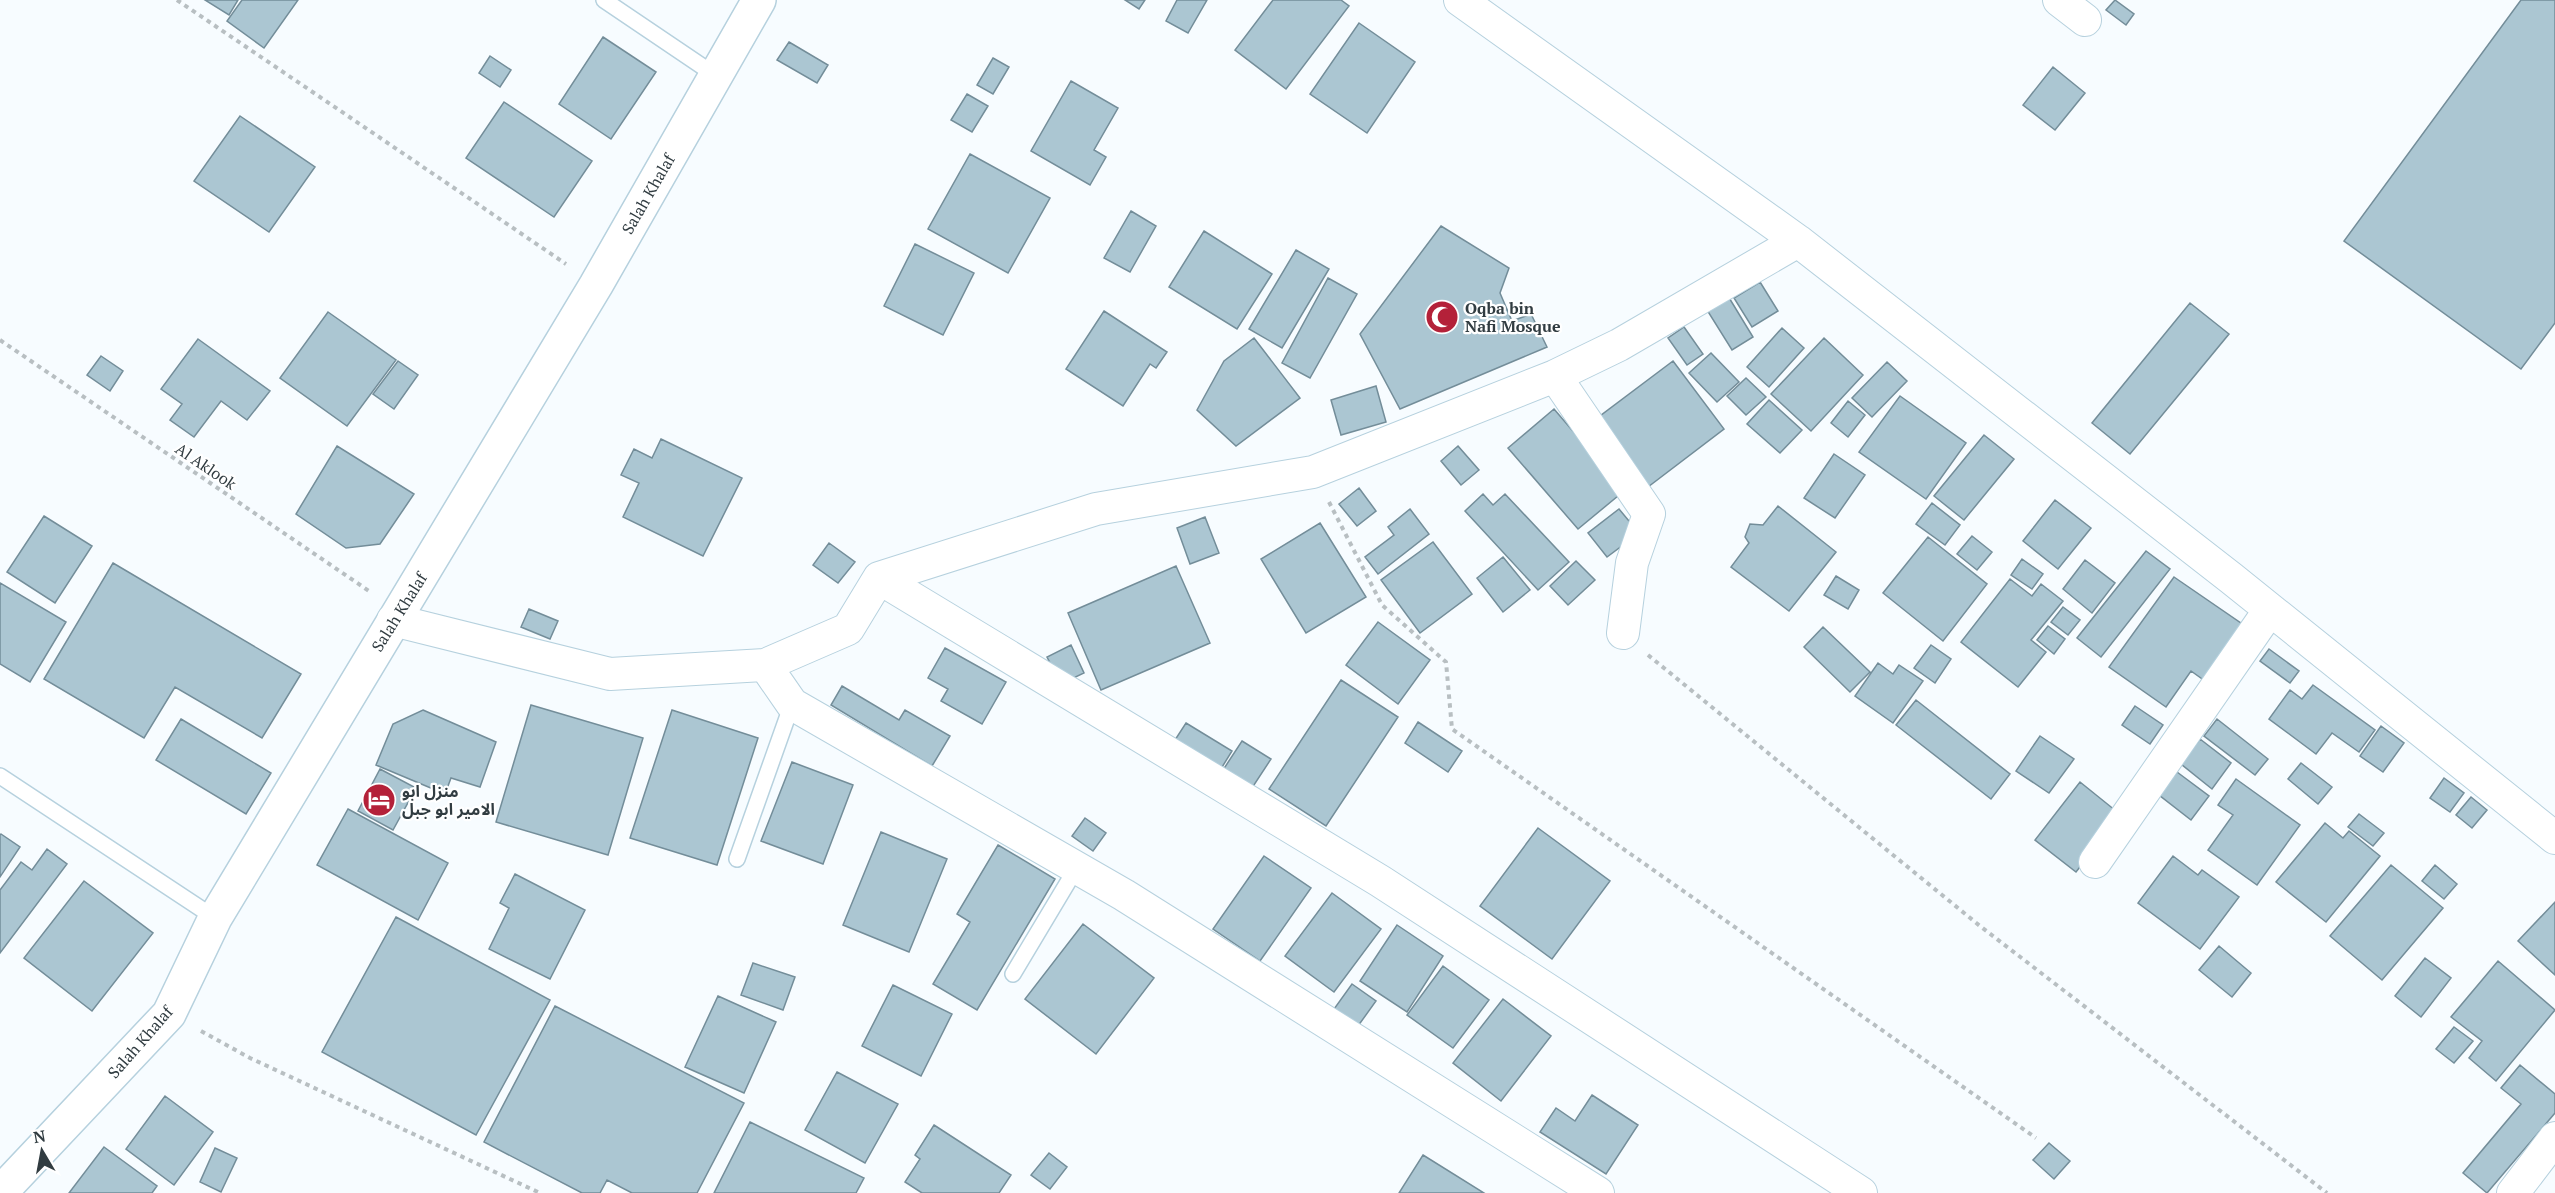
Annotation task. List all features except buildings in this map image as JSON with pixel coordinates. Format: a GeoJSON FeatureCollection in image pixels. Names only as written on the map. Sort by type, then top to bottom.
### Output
{"type":"FeatureCollection","features":[{"type":"Feature","properties":{"kind":"street","name":"Salah Khalaf"},"geometry":{"type":"LineString","coordinates":[[0,1193],[169,1014],[214,918],[596,285],[759,0]]}},
{"type":"Feature","properties":{"kind":"street"},"geometry":{"type":"LineString","coordinates":[[1460,0],[1798,242],[2221,571],[2555,838]]}},
{"type":"Feature","properties":{"kind":"street"},"geometry":{"type":"LineString","coordinates":[[2059,0],[2085,20]]}},
{"type":"Feature","properties":{"kind":"street"},"geometry":{"type":"LineString","coordinates":[[396,616],[610,674],[765,666],[848,629],[879,578],[1096,509],[1313,472],[1555,376],[1619,345],[1798,242]]}},
{"type":"Feature","properties":{"kind":"street"},"geometry":{"type":"LineString","coordinates":[[1555,376],[1649,514],[1632,563],[1623,633]]}},
{"type":"Feature","properties":{"kind":"street"},"geometry":{"type":"LineString","coordinates":[[879,578],[1380,881],[1861,1193]]}},
{"type":"Feature","properties":{"kind":"street"},"geometry":{"type":"LineString","coordinates":[[2095,862],[2269,611]]}},
{"type":"Feature","properties":{"kind":"street"},"geometry":{"type":"LineString","coordinates":[[765,666],[792,704],[1077,867],[1598,1193]]}},
{"type":"Feature","properties":{"kind":"street"},"geometry":{"type":"LineString","coordinates":[[2513,1193],[2555,1138]]}},
{"type":"Feature","properties":{"kind":"lane"},"geometry":{"type":"LineString","coordinates":[[604,0],[715,75]]}},
{"type":"Feature","properties":{"kind":"lane"},"geometry":{"type":"LineString","coordinates":[[737,859],[792,704]]}},
{"type":"Feature","properties":{"kind":"lane"},"geometry":{"type":"LineString","coordinates":[[0,776],[214,918]]}},
{"type":"Feature","properties":{"kind":"lane"},"geometry":{"type":"LineString","coordinates":[[1013,974],[1077,867]]}},
{"type":"Feature","properties":{"kind":"path"},"geometry":{"type":"LineString","coordinates":[[177,0],[596,285]]}},
{"type":"Feature","properties":{"kind":"path","name":"Al Aklook"},"geometry":{"type":"LineString","coordinates":[[0,339],[396,616]]}},
{"type":"Feature","properties":{"kind":"path"},"geometry":{"type":"LineString","coordinates":[[1313,472],[1382,605],[1446,662],[1452,729],[2036,1138]]}},
{"type":"Feature","properties":{"kind":"path"},"geometry":{"type":"LineString","coordinates":[[1623,633],[1980,926],[2327,1193]]}},
{"type":"Feature","properties":{"kind":"path"},"geometry":{"type":"LineString","coordinates":[[169,1014],[250,1058],[540,1193]]}},
{"type":"Feature","properties":{"kind":"place","name":"Oqba bin Nafi Mosque"},"geometry":{"type":"Point","coordinates":[1442,317]}},
{"type":"Feature","properties":{"kind":"place","name":"منزل ابو الامير ابو جبل"},"geometry":{"type":"Point","coordinates":[379,800]}}]}
